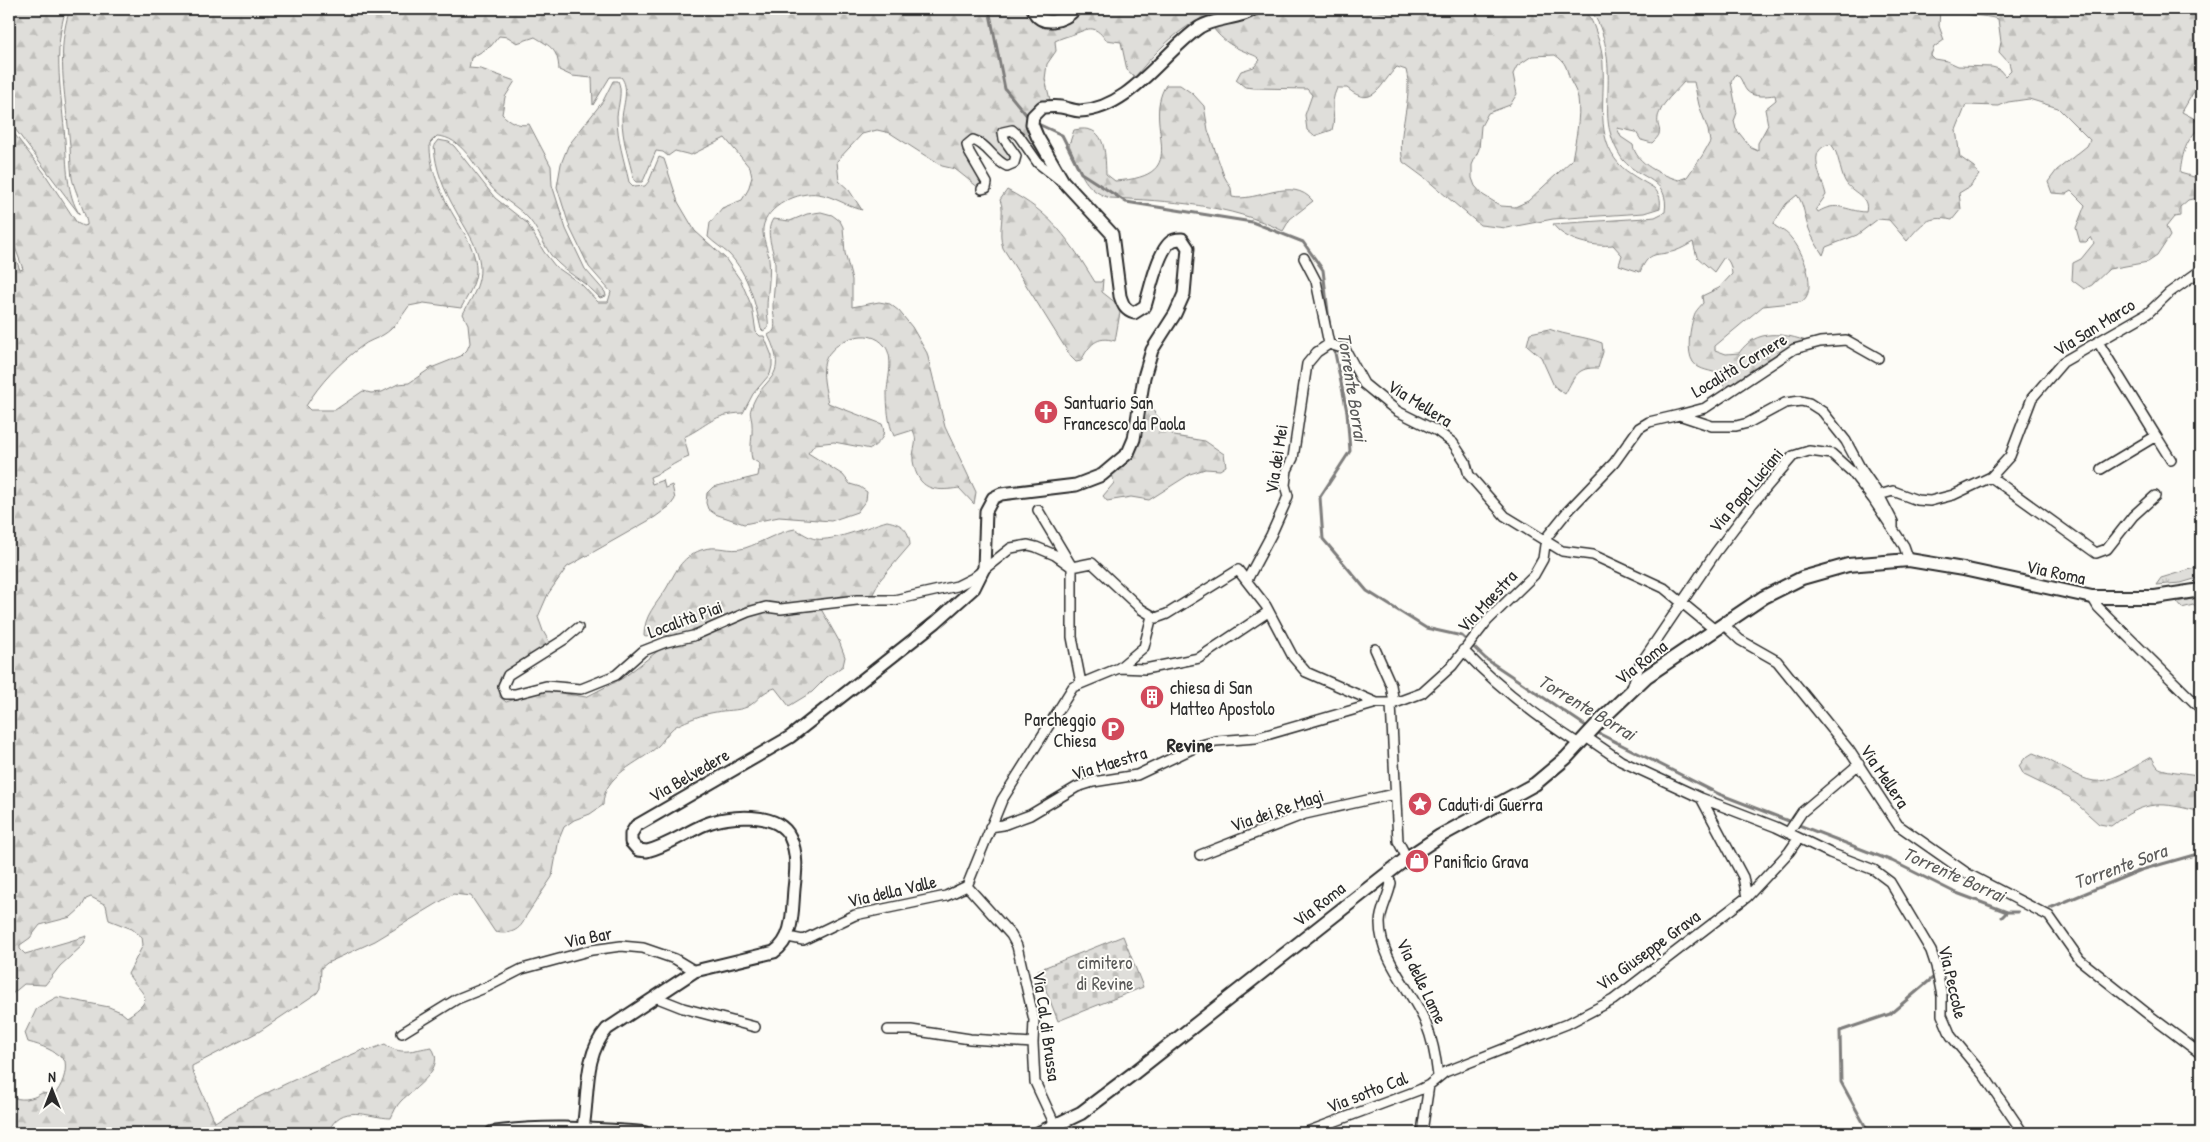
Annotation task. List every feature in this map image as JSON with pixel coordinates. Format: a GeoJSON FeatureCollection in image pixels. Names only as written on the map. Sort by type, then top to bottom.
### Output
{"type":"FeatureCollection","features":[{"type":"Feature","properties":{"kind":"main road","name":"Via Roma"},"geometry":{"type":"LineString","coordinates":[[1060,1128],[1165,1050],[1406,858],[1440,836],[1535,784],[1552,772],[1632,688],[1653,671],[1764,597],[1802,578],[1848,565],[1909,560],[1963,568],[2092,597],[2155,597],[2201,590]]}},
{"type":"Feature","properties":{"kind":"main road"},"geometry":{"type":"LineString","coordinates":[[492,1133],[528,1128],[583,1128],[644,1133]]}},
{"type":"Feature","properties":{"kind":"main road"},"geometry":{"type":"LineString","coordinates":[[1039,1133],[1060,1128]]}},
{"type":"Feature","properties":{"kind":"street"},"geometry":{"type":"LineString","coordinates":[[1033,9],[1034,14],[1044,21],[1056,21],[1069,17],[1075,9]]}},
{"type":"Feature","properties":{"kind":"street"},"geometry":{"type":"LineString","coordinates":[[1063,181],[1033,120],[1042,107],[1058,107],[1079,111],[1103,105],[1129,91],[1202,26],[1233,15],[1248,14],[1254,9]]}},
{"type":"Feature","properties":{"kind":"street"},"geometry":{"type":"LineString","coordinates":[[982,189],[986,188],[987,183],[967,145],[973,140],[979,142],[999,163],[1007,166],[1014,163],[1016,156],[1004,139],[1003,132],[1012,130],[1019,136],[1038,163],[1063,181],[1112,234],[1120,296],[1123,305],[1128,311],[1134,313],[1145,306],[1160,258],[1167,245],[1174,240],[1182,239],[1188,248],[1184,294],[1175,314],[1152,350],[1144,377],[1134,439],[1128,453],[1102,474],[1076,485],[1001,494],[993,498],[986,511],[984,568]]}},
{"type":"Feature","properties":{"kind":"street"},"geometry":{"type":"LineString","coordinates":[[1304,258],[1316,281],[1332,344]]}},
{"type":"Feature","properties":{"kind":"street","name":"Via San Marco"},"geometry":{"type":"LineString","coordinates":[[1879,495],[1893,491],[1917,500],[1930,501],[1953,496],[1991,477],[2010,456],[2032,398],[2063,362],[2148,313],[2169,293],[2201,270]]}},
{"type":"Feature","properties":{"kind":"street","name":"Località Cornere"},"geometry":{"type":"LineString","coordinates":[[1679,415],[1705,408],[1794,349],[1820,342],[1846,340],[1878,358]]}},
{"type":"Feature","properties":{"kind":"street"},"geometry":{"type":"LineString","coordinates":[[2098,342],[2171,460]]}},
{"type":"Feature","properties":{"kind":"street","name":"Via Mellera"},"geometry":{"type":"LineString","coordinates":[[1332,344],[1345,349],[1364,384],[1397,411],[1437,431],[1453,443],[1465,461],[1469,475],[1478,488],[1505,516],[1562,551],[1593,555],[1664,588],[1719,627],[1777,661],[1859,764],[1898,825],[1968,874],[2049,916],[2080,960],[2148,1015],[2201,1054]]}},
{"type":"Feature","properties":{"kind":"street","name":"Via dei Mei"},"geometry":{"type":"LineString","coordinates":[[1247,580],[1271,535],[1288,496],[1285,485],[1287,470],[1293,458],[1307,364],[1317,352],[1332,344]]}},
{"type":"Feature","properties":{"kind":"street"},"geometry":{"type":"LineString","coordinates":[[1679,415],[1712,426],[1736,426],[1785,403],[1801,401],[1809,403],[1822,412],[1843,436],[1861,469],[1879,495],[1893,522],[1893,529]]}},
{"type":"Feature","properties":{"kind":"street","name":"Via Maestra"},"geometry":{"type":"LineString","coordinates":[[990,827],[1003,825],[1030,815],[1077,787],[1093,782],[1137,775],[1198,746],[1216,741],[1256,738],[1377,703],[1393,704],[1422,693],[1452,666],[1487,621],[1534,575],[1543,559],[1545,541],[1567,512],[1614,463],[1641,426],[1679,415]]}},
{"type":"Feature","properties":{"kind":"street"},"geometry":{"type":"LineString","coordinates":[[2101,469],[2156,436]]}},
{"type":"Feature","properties":{"kind":"street","name":"Via Papa Luciani"},"geometry":{"type":"LineString","coordinates":[[1632,688],[1639,666],[1721,545],[1752,503],[1793,456],[1809,451],[1832,454],[1852,472],[1893,529],[1904,546],[1909,560]]}},
{"type":"Feature","properties":{"kind":"street"},"geometry":{"type":"LineString","coordinates":[[1991,477],[2096,553],[2107,549],[2133,516],[2155,496]]}},
{"type":"Feature","properties":{"kind":"street"},"geometry":{"type":"LineString","coordinates":[[1038,510],[1072,567],[1072,637],[1081,683]]}},
{"type":"Feature","properties":{"kind":"street"},"geometry":{"type":"LineString","coordinates":[[984,568],[1011,548],[1028,545],[1055,555],[1072,567],[1092,563],[1126,596],[1152,616],[1160,618],[1238,570],[1247,580],[1268,612],[1293,657],[1306,672],[1377,703]]}},
{"type":"Feature","properties":{"kind":"street","name":"Località Piai"},"geometry":{"type":"LineString","coordinates":[[578,628],[565,639],[508,675],[503,686],[506,694],[514,694],[546,686],[581,689],[616,675],[643,651],[666,642],[693,636],[748,612],[766,607],[781,609],[857,600],[894,600],[957,586],[984,568]]}},
{"type":"Feature","properties":{"kind":"street","name":"Via Belvedere"},"geometry":{"type":"LineString","coordinates":[[788,937],[796,854],[790,835],[780,826],[752,817],[724,819],[707,824],[647,851],[638,850],[631,842],[631,834],[636,826],[790,737],[936,622],[974,588],[984,568]]}},
{"type":"Feature","properties":{"kind":"street","name":"Via Roma"},"geometry":{"type":"LineString","coordinates":[[2092,597],[2098,607],[2201,709]]}},
{"type":"Feature","properties":{"kind":"street"},"geometry":{"type":"LineString","coordinates":[[1118,668],[1144,669],[1199,658],[1268,612]]}},
{"type":"Feature","properties":{"kind":"street"},"geometry":{"type":"LineString","coordinates":[[967,886],[1002,800],[1072,687],[1118,668],[1144,647],[1152,616]]}},
{"type":"Feature","properties":{"kind":"street","name":"Via Peccole"},"geometry":{"type":"LineString","coordinates":[[1465,648],[1486,674],[1556,729],[1584,738],[1622,761],[1701,798],[1790,830],[1798,838],[1874,870],[1890,882],[1931,951],[1942,996],[1942,1015],[1951,1036],[1985,1078],[2022,1133]]}},
{"type":"Feature","properties":{"kind":"street"},"geometry":{"type":"LineString","coordinates":[[1375,649],[1391,685],[1394,794],[1398,841],[1406,858]]}},
{"type":"Feature","properties":{"kind":"street"},"geometry":{"type":"LineString","coordinates":[[1790,830],[1802,812],[1859,764]]}},
{"type":"Feature","properties":{"kind":"street","name":"Via dei Re Magi"},"geometry":{"type":"LineString","coordinates":[[1200,855],[1305,814],[1394,794]]}},
{"type":"Feature","properties":{"kind":"street"},"geometry":{"type":"LineString","coordinates":[[1701,798],[1743,877],[1747,897]]}},
{"type":"Feature","properties":{"kind":"street","name":"Via Giuseppe Grava"},"geometry":{"type":"LineString","coordinates":[[1438,1076],[1470,1061],[1567,1024],[1613,1000],[1747,897],[1789,852],[1798,838]]}},
{"type":"Feature","properties":{"kind":"street","name":"Via delle Lame"},"geometry":{"type":"LineString","coordinates":[[1386,874],[1392,883],[1381,914],[1380,924],[1384,942],[1390,958],[1426,1022],[1438,1076]]}},
{"type":"Feature","properties":{"kind":"street","name":"Via della Valle"},"geometry":{"type":"LineString","coordinates":[[788,937],[803,940],[855,915],[939,898],[967,886]]}},
{"type":"Feature","properties":{"kind":"street","name":"Via Cal di Brussa"},"geometry":{"type":"LineString","coordinates":[[967,886],[1011,935],[1017,946],[1034,1020],[1033,1043],[1036,1082],[1060,1128]]}},
{"type":"Feature","properties":{"kind":"street"},"geometry":{"type":"LineString","coordinates":[[583,1128],[590,1060],[599,1038],[607,1029],[695,971],[774,952],[783,946],[788,937]]}},
{"type":"Feature","properties":{"kind":"street","name":"Via Bar"},"geometry":{"type":"LineString","coordinates":[[402,1033],[457,999],[487,987],[522,969],[592,950],[622,946],[643,948],[676,959],[695,971]]}},
{"type":"Feature","properties":{"kind":"street"},"geometry":{"type":"LineString","coordinates":[[655,996],[683,1008],[755,1027]]}},
{"type":"Feature","properties":{"kind":"street"},"geometry":{"type":"LineString","coordinates":[[888,1030],[911,1030],[970,1038],[1033,1043]]}},
{"type":"Feature","properties":{"kind":"street","name":"Via sotto Cal"},"geometry":{"type":"LineString","coordinates":[[1304,1133],[1429,1085],[1438,1076]]}},
{"type":"Feature","properties":{"kind":"street"},"geometry":{"type":"LineString","coordinates":[[1423,1133],[1429,1085]]}},
{"type":"Feature","properties":{"kind":"green space"},"geometry":{"type":"Polygon","coordinates":[[[9,9],[66,9],[60,41],[59,74],[68,179],[75,207],[80,215],[9,121],[9,9]]]}},
{"type":"Feature","properties":{"kind":"green space"},"geometry":{"type":"Polygon","coordinates":[[[70,9],[1029,9],[1045,16],[1054,16],[1070,9],[1228,9],[1214,13],[1188,26],[1165,44],[1135,77],[1127,70],[1121,42],[1106,40],[1094,29],[1087,29],[1055,41],[1056,51],[1047,64],[1045,79],[1052,108],[1043,108],[1028,123],[1032,141],[1042,155],[1036,156],[1003,129],[1011,156],[1009,162],[1005,163],[982,140],[964,145],[968,161],[984,186],[979,188],[955,169],[942,166],[890,133],[877,130],[862,134],[837,161],[839,181],[849,190],[862,210],[829,197],[810,194],[784,202],[770,213],[765,220],[763,232],[770,272],[767,303],[768,328],[763,331],[742,271],[729,254],[708,237],[710,223],[722,208],[742,200],[748,190],[752,177],[750,168],[725,138],[691,155],[675,151],[668,156],[663,152],[656,151],[644,179],[642,182],[636,182],[623,134],[622,118],[626,91],[621,77],[610,77],[593,105],[592,78],[572,76],[559,70],[557,57],[553,49],[535,37],[517,43],[508,37],[499,36],[491,46],[471,58],[469,68],[481,69],[515,81],[505,97],[502,114],[514,123],[529,124],[551,166],[552,185],[566,229],[585,269],[605,292],[606,296],[600,298],[559,264],[550,254],[529,219],[493,189],[467,154],[454,141],[437,136],[430,143],[430,152],[437,181],[466,236],[476,264],[474,282],[470,291],[461,308],[424,303],[409,306],[391,329],[364,344],[338,366],[324,381],[306,406],[310,410],[335,410],[363,391],[371,393],[382,392],[398,384],[409,383],[431,368],[461,356],[467,350],[470,343],[468,324],[463,314],[477,287],[480,263],[474,245],[441,179],[434,145],[438,140],[449,142],[454,146],[495,198],[527,223],[544,252],[555,266],[582,285],[598,302],[608,302],[611,292],[589,267],[570,228],[557,187],[561,164],[568,146],[603,101],[613,81],[618,81],[620,93],[617,116],[618,133],[629,182],[634,187],[645,186],[659,157],[664,159],[678,202],[695,231],[725,258],[741,281],[752,307],[756,332],[760,336],[764,336],[772,356],[772,366],[770,374],[753,394],[743,413],[724,415],[684,437],[689,457],[650,477],[652,484],[663,480],[665,488],[672,485],[675,499],[670,506],[655,517],[567,567],[548,594],[538,617],[550,643],[516,664],[510,670],[501,686],[500,697],[506,702],[538,692],[549,691],[586,697],[623,678],[659,650],[715,631],[763,610],[796,612],[821,609],[839,641],[845,657],[843,666],[827,677],[812,692],[789,706],[775,688],[763,694],[747,707],[706,714],[673,728],[658,746],[615,777],[605,794],[603,805],[564,827],[559,839],[552,877],[524,921],[514,931],[505,933],[495,932],[471,896],[453,894],[375,941],[327,963],[321,968],[320,988],[317,993],[260,1031],[192,1066],[192,1070],[215,1122],[270,1092],[365,1049],[367,1051],[385,1044],[401,1051],[431,1047],[435,1055],[435,1063],[432,1070],[399,1103],[391,1118],[365,1114],[347,1114],[333,1123],[328,1133],[9,1133],[9,1096],[22,1099],[34,1097],[42,1093],[54,1095],[65,1075],[65,1061],[61,1057],[48,1049],[28,1042],[25,1033],[37,1008],[57,997],[109,1007],[127,1017],[137,1010],[145,1000],[142,992],[128,974],[143,945],[142,937],[132,929],[109,920],[106,905],[91,897],[86,899],[81,908],[71,917],[40,925],[30,938],[20,945],[20,949],[25,954],[87,936],[83,945],[60,966],[45,985],[24,984],[12,994],[9,993],[9,241],[20,270],[23,269],[9,231],[9,127],[45,174],[77,223],[83,226],[87,225],[72,178],[64,88],[63,40],[70,9]]]}},
{"type":"Feature","properties":{"kind":"green space"},"geometry":{"type":"Polygon","coordinates":[[[1253,9],[1377,9],[1377,11],[1388,13],[1389,9],[1579,9],[1586,13],[1592,21],[1601,49],[1603,117],[1607,142],[1612,153],[1623,168],[1656,190],[1660,197],[1660,208],[1644,213],[1553,219],[1506,228],[1480,225],[1403,162],[1401,150],[1408,93],[1406,70],[1397,67],[1381,87],[1370,96],[1364,97],[1347,88],[1337,88],[1333,100],[1334,119],[1332,130],[1314,136],[1307,130],[1305,115],[1312,95],[1307,89],[1245,87],[1236,80],[1241,71],[1254,67],[1260,60],[1225,40],[1210,23],[1253,9]],[[1555,55],[1532,56],[1517,66],[1513,74],[1517,94],[1510,105],[1488,113],[1481,126],[1479,149],[1472,165],[1472,178],[1475,186],[1483,195],[1501,206],[1515,207],[1528,201],[1572,160],[1578,121],[1578,98],[1565,66],[1555,55]]]}},
{"type":"Feature","properties":{"kind":"green space"},"geometry":{"type":"Polygon","coordinates":[[[1590,9],[1940,9],[1939,26],[1944,40],[1934,47],[1931,55],[1935,59],[1947,61],[1958,66],[1992,67],[1999,69],[2005,76],[2011,70],[2009,63],[1999,52],[2001,42],[1998,19],[1966,14],[1954,9],[2201,9],[2201,87],[2193,93],[2182,112],[2197,120],[2201,126],[2191,137],[2186,147],[2180,173],[2201,179],[2201,197],[2188,200],[2180,207],[2180,216],[2174,217],[2166,227],[2170,236],[2157,256],[2148,262],[2109,269],[2092,285],[2084,289],[2072,280],[2073,263],[2081,259],[2094,243],[2091,237],[2086,242],[2080,242],[2076,228],[2085,205],[2071,191],[2066,194],[2052,193],[2048,182],[2057,170],[2087,146],[2090,140],[2058,108],[2029,99],[2008,102],[1999,106],[1966,105],[1956,130],[1960,157],[1974,167],[1979,175],[1969,187],[1959,193],[1961,209],[1952,220],[1937,219],[1926,222],[1907,241],[1889,220],[1878,219],[1857,235],[1826,247],[1823,255],[1810,232],[1802,203],[1797,195],[1786,204],[1774,223],[1796,244],[1804,261],[1809,281],[1806,297],[1801,302],[1763,306],[1715,346],[1715,350],[1726,354],[1739,353],[1754,339],[1771,335],[1790,336],[1809,342],[1786,349],[1727,391],[1721,381],[1721,375],[1702,369],[1693,362],[1689,346],[1695,312],[1703,303],[1702,296],[1719,288],[1732,274],[1730,264],[1724,257],[1714,272],[1697,257],[1693,242],[1675,251],[1650,257],[1640,272],[1619,265],[1622,255],[1613,245],[1580,242],[1564,235],[1553,224],[1655,217],[1665,212],[1663,192],[1652,181],[1630,167],[1623,160],[1609,130],[1606,48],[1596,18],[1590,9]],[[1736,74],[1731,82],[1737,113],[1734,121],[1736,129],[1751,148],[1758,151],[1758,143],[1768,125],[1765,109],[1776,100],[1775,95],[1753,95],[1745,89],[1736,74]],[[1684,82],[1667,100],[1658,116],[1659,135],[1652,143],[1641,140],[1636,132],[1617,128],[1621,137],[1633,145],[1635,152],[1644,163],[1658,172],[1679,180],[1687,177],[1710,142],[1694,82],[1684,82]],[[1831,144],[1823,147],[1818,152],[1817,165],[1826,195],[1816,209],[1818,212],[1836,206],[1866,212],[1867,206],[1863,198],[1845,181],[1834,148],[1831,144]]]}},
{"type":"Feature","properties":{"kind":"green space"},"geometry":{"type":"Polygon","coordinates":[[[1166,85],[1180,85],[1193,94],[1204,106],[1208,130],[1224,176],[1231,188],[1232,197],[1242,198],[1295,190],[1305,194],[1313,201],[1290,219],[1283,231],[1263,222],[1221,209],[1177,203],[1110,198],[1093,189],[1083,177],[1069,145],[1074,130],[1085,129],[1098,135],[1104,148],[1106,174],[1115,181],[1140,177],[1154,170],[1160,160],[1162,147],[1159,117],[1160,101],[1166,85]]]}},
{"type":"Feature","properties":{"kind":"green space"},"geometry":{"type":"Polygon","coordinates":[[[1007,190],[1023,199],[1048,218],[1068,240],[1095,282],[1101,282],[1103,279],[1102,292],[1121,307],[1115,341],[1109,339],[1098,340],[1087,350],[1081,361],[1076,362],[1071,357],[1003,248],[1001,242],[1002,205],[1000,200],[1007,190]]]}},
{"type":"Feature","properties":{"kind":"green space"},"geometry":{"type":"Polygon","coordinates":[[[821,212],[832,215],[840,221],[843,227],[845,253],[852,280],[852,307],[879,302],[890,304],[899,311],[912,327],[927,353],[945,427],[976,492],[974,504],[959,488],[935,489],[928,487],[919,478],[913,461],[915,435],[913,430],[894,436],[890,426],[887,403],[890,362],[888,351],[878,340],[861,336],[843,341],[829,353],[825,361],[824,376],[828,403],[882,424],[883,435],[880,441],[871,449],[834,442],[815,444],[808,453],[843,475],[850,484],[860,487],[867,492],[866,500],[857,512],[831,521],[779,517],[744,524],[715,514],[708,509],[706,503],[707,493],[713,487],[758,476],[760,464],[752,459],[751,455],[752,428],[750,411],[761,390],[772,377],[776,362],[768,335],[774,330],[775,324],[773,306],[775,264],[769,235],[770,224],[773,219],[790,221],[807,214],[821,212]]]}},
{"type":"Feature","properties":{"kind":"green space"},"geometry":{"type":"Polygon","coordinates":[[[1549,329],[1602,343],[1603,352],[1598,368],[1585,369],[1577,374],[1565,394],[1554,386],[1541,357],[1527,345],[1530,333],[1549,329]]]}},
{"type":"Feature","properties":{"kind":"green space"},"geometry":{"type":"Polygon","coordinates":[[[1145,406],[1152,406],[1154,412],[1174,436],[1205,441],[1224,454],[1226,466],[1220,470],[1205,469],[1190,474],[1149,500],[1131,497],[1107,501],[1103,496],[1114,483],[1112,473],[1139,441],[1145,406]]]}},
{"type":"Feature","properties":{"kind":"green space"},"geometry":{"type":"Polygon","coordinates":[[[887,521],[904,528],[910,545],[880,580],[872,596],[844,597],[819,603],[779,606],[676,638],[659,633],[644,636],[646,622],[651,611],[679,566],[694,553],[707,548],[734,550],[745,548],[782,532],[795,529],[813,538],[832,538],[887,521]]]}},
{"type":"Feature","properties":{"kind":"green space"},"geometry":{"type":"Polygon","coordinates":[[[2201,566],[2201,577],[2181,583],[2156,585],[2161,578],[2201,566]]]}},
{"type":"Feature","properties":{"kind":"green space"},"geometry":{"type":"Polygon","coordinates":[[[2201,597],[2201,612],[2193,605],[2182,608],[2177,602],[2201,597]]]}},
{"type":"Feature","properties":{"kind":"green space"},"geometry":{"type":"Polygon","coordinates":[[[2033,753],[2080,777],[2094,781],[2109,779],[2124,773],[2152,757],[2161,769],[2201,776],[2201,812],[2175,806],[2154,805],[2134,811],[2111,826],[2099,824],[2069,797],[2024,775],[2019,766],[2025,758],[2033,753]]]}},
{"type":"Feature","properties":{"kind":"green space","name":"cimitero di Revine"},"geometry":{"type":"Polygon","coordinates":[[[1123,936],[1143,987],[1058,1021],[1038,970],[1123,936]]]}},
{"type":"Feature","properties":{"kind":"waterway","name":"Torrente Borrai"},"geometry":{"type":"LineString","coordinates":[[989,9],[1005,89],[1029,118]]}},
{"type":"Feature","properties":{"kind":"waterway","name":"Torrente Borrai"},"geometry":{"type":"LineString","coordinates":[[1036,123],[1062,135],[1081,173],[1126,202],[1252,222],[1303,242],[1323,270],[1330,329]]}},
{"type":"Feature","properties":{"kind":"waterway","name":"Torrente Borrai"},"geometry":{"type":"LineString","coordinates":[[1334,348],[1347,412],[1350,451],[1320,497],[1323,539],[1367,591],[1426,628],[1462,636],[1486,659],[1589,728]]}},
{"type":"Feature","properties":{"kind":"waterway","name":"Torrente Borrai"},"geometry":{"type":"LineString","coordinates":[[1594,731],[1719,794],[1892,861],[1954,892],[2007,912]]}},
{"type":"Feature","properties":{"kind":"waterway","name":"Torrente Sora"},"geometry":{"type":"LineString","coordinates":[[2050,908],[2141,870],[2201,853]]}},
{"type":"Feature","properties":{"kind":"waterway","name":"Torrente Borrai"},"geometry":{"type":"LineString","coordinates":[[2002,917],[2007,912],[2018,912]]}},
{"type":"Feature","properties":{"kind":"waterway"},"geometry":{"type":"LineString","coordinates":[[1869,1133],[1841,1082],[1840,1031],[1890,1014],[1935,976]]}},
{"type":"Feature","properties":{"kind":"place","name":"Santuario San Francesco da Paola"},"geometry":{"type":"Point","coordinates":[1046,412]}},
{"type":"Feature","properties":{"kind":"place","name":"chiesa di San Matteo Apostolo"},"geometry":{"type":"Point","coordinates":[1152,697]}},
{"type":"Feature","properties":{"kind":"place","name":"Parcheggio Chiesa"},"geometry":{"type":"Point","coordinates":[1113,729]}},
{"type":"Feature","properties":{"kind":"place","name":"Caduti di Guerra"},"geometry":{"type":"Point","coordinates":[1420,804]}},
{"type":"Feature","properties":{"kind":"place","name":"Panificio Grava"},"geometry":{"type":"Point","coordinates":[1417,861]}},
{"type":"Feature","properties":{"kind":"district","name":"Revine"},"geometry":{"type":"Point","coordinates":[1190,744]}}]}
